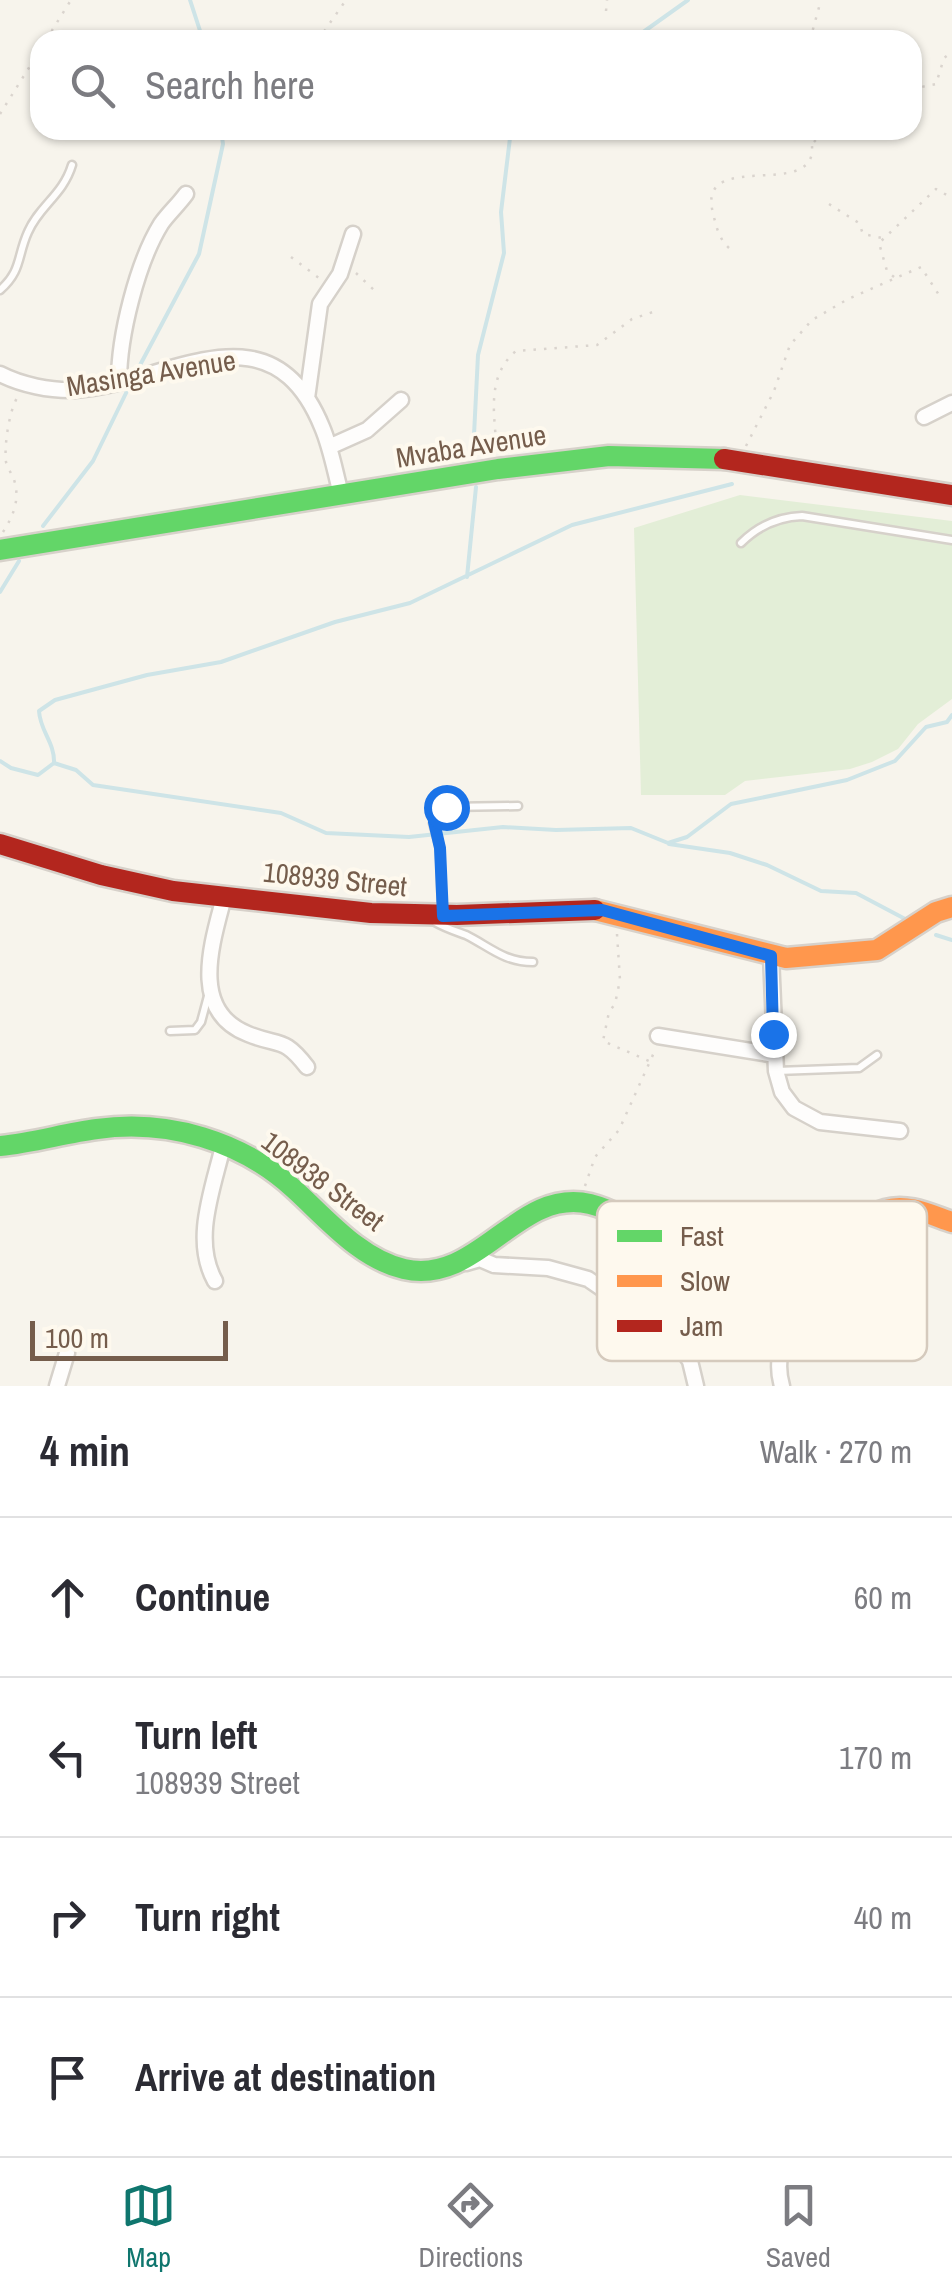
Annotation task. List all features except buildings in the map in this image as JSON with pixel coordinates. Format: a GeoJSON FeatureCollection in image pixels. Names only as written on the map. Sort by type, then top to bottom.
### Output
{"type":"FeatureCollection","features":[{"type":"Feature","properties":{"kind":"street"},"geometry":{"type":"LineString","coordinates":[[119,381],[123,326],[154,237],[186,194]]}},
{"type":"Feature","properties":{"kind":"street"},"geometry":{"type":"LineString","coordinates":[[307,398],[320,304],[344,262],[353,234]]}},
{"type":"Feature","properties":{"kind":"street","name":"Masinga Avenue"},"geometry":{"type":"LineString","coordinates":[[0,374],[25,384],[72,390],[178,365],[241,356],[270,363],[307,398],[329,447],[341,494]]}},
{"type":"Feature","properties":{"kind":"street"},"geometry":{"type":"LineString","coordinates":[[329,447],[367,430],[401,400]]}},
{"type":"Feature","properties":{"kind":"street"},"geometry":{"type":"LineString","coordinates":[[924,417],[952,403]]}},
{"type":"Feature","properties":{"kind":"street","name":"Mvaba Avenue"},"geometry":{"type":"LineString","coordinates":[[0,550],[498,469],[610,456],[654,454],[738,460],[952,495]]}},
{"type":"Feature","properties":{"kind":"street","name":"108939 Street"},"geometry":{"type":"LineString","coordinates":[[0,844],[140,884],[371,913],[435,916],[586,908],[771,956],[805,958],[876,950],[952,906]]}},
{"type":"Feature","properties":{"kind":"street"},"geometry":{"type":"LineString","coordinates":[[224,896],[208,960],[210,990],[233,1028],[284,1044],[293,1049],[306,1068]]}},
{"type":"Feature","properties":{"kind":"street"},"geometry":{"type":"LineString","coordinates":[[771,956],[775,1063],[782,1092],[806,1116],[820,1122],[839,1121],[900,1131]]}},
{"type":"Feature","properties":{"kind":"street"},"geometry":{"type":"LineString","coordinates":[[658,1036],[775,1063]]}},
{"type":"Feature","properties":{"kind":"street","name":"108938 Street"},"geometry":{"type":"LineString","coordinates":[[2,1146],[27,1146],[92,1130],[131,1127],[176,1132],[223,1146],[277,1173],[358,1244],[401,1269],[428,1274],[464,1264],[541,1208],[580,1202]]}},
{"type":"Feature","properties":{"kind":"street"},"geometry":{"type":"LineString","coordinates":[[215,1281],[205,1262],[204,1241],[223,1146]]}},
{"type":"Feature","properties":{"kind":"street"},"geometry":{"type":"LineString","coordinates":[[580,1202],[597,1205]]}},
{"type":"Feature","properties":{"kind":"street"},"geometry":{"type":"LineString","coordinates":[[927,1213],[952,1222]]}},
{"type":"Feature","properties":{"kind":"street"},"geometry":{"type":"LineString","coordinates":[[464,1264],[480,1259],[494,1265],[566,1271],[597,1285]]}},
{"type":"Feature","properties":{"kind":"street"},"geometry":{"type":"LineString","coordinates":[[56,1386],[66,1352]]}},
{"type":"Feature","properties":{"kind":"street"},"geometry":{"type":"LineString","coordinates":[[690,1361],[696,1386]]}},
{"type":"Feature","properties":{"kind":"street"},"geometry":{"type":"LineString","coordinates":[[778,1361],[782,1386]]}},
{"type":"Feature","properties":{"kind":"lane"},"geometry":{"type":"LineString","coordinates":[[0,290],[14,278],[28,230],[66,184],[72,165]]}},
{"type":"Feature","properties":{"kind":"lane"},"geometry":{"type":"LineString","coordinates":[[741,543],[782,517],[802,516],[952,540]]}},
{"type":"Feature","properties":{"kind":"lane"},"geometry":{"type":"LineString","coordinates":[[518,806],[446,807],[434,822],[438,842],[435,916],[501,957],[533,962]]}},
{"type":"Feature","properties":{"kind":"lane"},"geometry":{"type":"LineString","coordinates":[[170,1031],[196,1030],[210,990]]}},
{"type":"Feature","properties":{"kind":"lane"},"geometry":{"type":"LineString","coordinates":[[775,1063],[859,1068],[878,1055]]}},
{"type":"Feature","properties":{"kind":"path"},"geometry":{"type":"LineString","coordinates":[[52,30],[71,0]]}},
{"type":"Feature","properties":{"kind":"path"},"geometry":{"type":"LineString","coordinates":[[325,30],[346,0]]}},
{"type":"Feature","properties":{"kind":"path"},"geometry":{"type":"LineString","coordinates":[[606,11],[608,0]]}},
{"type":"Feature","properties":{"kind":"path"},"geometry":{"type":"LineString","coordinates":[[815,30],[821,0]]}},
{"type":"Feature","properties":{"kind":"path"},"geometry":{"type":"LineString","coordinates":[[922,87],[936,84],[944,58],[952,52]]}},
{"type":"Feature","properties":{"kind":"path"},"geometry":{"type":"LineString","coordinates":[[0,114],[30,66]]}},
{"type":"Feature","properties":{"kind":"path"},"geometry":{"type":"LineString","coordinates":[[729,248],[722,242],[710,204],[721,183],[743,175],[781,176],[798,171],[810,159],[812,140]]}},
{"type":"Feature","properties":{"kind":"path"},"geometry":{"type":"LineString","coordinates":[[813,143],[816,140]]}},
{"type":"Feature","properties":{"kind":"path"},"geometry":{"type":"LineString","coordinates":[[896,278],[887,271],[879,243],[936,189],[952,198]]}},
{"type":"Feature","properties":{"kind":"path"},"geometry":{"type":"LineString","coordinates":[[829,204],[858,224],[863,234],[884,239]]}},
{"type":"Feature","properties":{"kind":"path"},"geometry":{"type":"LineString","coordinates":[[292,257],[318,274],[320,304]]}},
{"type":"Feature","properties":{"kind":"path"},"geometry":{"type":"LineString","coordinates":[[344,262],[376,292]]}},
{"type":"Feature","properties":{"kind":"path"},"geometry":{"type":"LineString","coordinates":[[738,460],[774,391],[790,345],[812,320],[921,267],[940,295]]}},
{"type":"Feature","properties":{"kind":"path"},"geometry":{"type":"LineString","coordinates":[[498,469],[494,386],[507,359],[516,351],[597,344],[632,319],[659,310]]}},
{"type":"Feature","properties":{"kind":"path"},"geometry":{"type":"LineString","coordinates":[[0,535],[16,504],[18,489],[6,463],[8,428],[11,408],[25,384]]}},
{"type":"Feature","properties":{"kind":"path"},"geometry":{"type":"LineString","coordinates":[[617,913],[617,962],[622,967],[603,1042],[650,1061]]}},
{"type":"Feature","properties":{"kind":"path"},"geometry":{"type":"LineString","coordinates":[[580,1202],[596,1157],[619,1130],[658,1036]]}},
{"type":"Feature","properties":{"kind":"green space"},"geometry":{"type":"Polygon","coordinates":[[[740,495],[952,521],[952,699],[918,724],[898,749],[850,769],[745,781],[725,795],[641,795],[634,528],[740,495]]]}},
{"type":"Feature","properties":{"kind":"waterway"},"geometry":{"type":"LineString","coordinates":[[190,0],[200,30]]}},
{"type":"Feature","properties":{"kind":"waterway"},"geometry":{"type":"LineString","coordinates":[[646,30],[688,0]]}},
{"type":"Feature","properties":{"kind":"waterway"},"geometry":{"type":"LineString","coordinates":[[139,367],[199,254],[222,140]]}},
{"type":"Feature","properties":{"kind":"waterway"},"geometry":{"type":"LineString","coordinates":[[473,455],[478,355],[504,253],[501,212],[510,140]]}},
{"type":"Feature","properties":{"kind":"waterway"},"geometry":{"type":"LineString","coordinates":[[43,526],[93,461],[128,389]]}},
{"type":"Feature","properties":{"kind":"waterway"},"geometry":{"type":"LineString","coordinates":[[0,761],[38,775],[54,763],[39,711],[55,700],[147,675],[221,662],[335,622],[410,603],[572,525],[732,484]]}},
{"type":"Feature","properties":{"kind":"waterway"},"geometry":{"type":"LineString","coordinates":[[467,577],[476,487]]}},
{"type":"Feature","properties":{"kind":"waterway"},"geometry":{"type":"LineString","coordinates":[[0,592],[19,561]]}},
{"type":"Feature","properties":{"kind":"waterway"},"geometry":{"type":"LineString","coordinates":[[54,763],[76,770],[93,785],[281,813],[326,833],[409,837],[503,827],[631,828],[668,843],[687,837],[731,804],[847,780],[895,761],[926,727],[947,722],[952,715]]}},
{"type":"Feature","properties":{"kind":"waterway"},"geometry":{"type":"LineString","coordinates":[[669,844],[730,853],[767,865],[821,891],[856,893],[909,921]]}},
{"type":"Feature","properties":{"kind":"waterway"},"geometry":{"type":"LineString","coordinates":[[936,935],[952,940]]}},
{"type":"Feature","properties":{"kind":"traffic: fast"},"geometry":{"type":"LineString","coordinates":[[0,550],[498,469],[609,456],[724,459]]}},
{"type":"Feature","properties":{"kind":"traffic: fast"},"geometry":{"type":"LineString","coordinates":[[0,1146],[124,1127],[150,1127],[203,1137],[274,1172],[358,1247],[404,1269],[431,1270],[454,1264],[541,1209],[564,1203],[597,1206]]}},
{"type":"Feature","properties":{"kind":"traffic: slow"},"geometry":{"type":"LineString","coordinates":[[595,910],[786,958],[877,950],[936,912],[952,907]]}},
{"type":"Feature","properties":{"kind":"traffic: slow"},"geometry":{"type":"LineString","coordinates":[[927,1213],[952,1222]]}},
{"type":"Feature","properties":{"kind":"traffic: jam"},"geometry":{"type":"LineString","coordinates":[[724,459],[952,495]]}},
{"type":"Feature","properties":{"kind":"traffic: jam"},"geometry":{"type":"LineString","coordinates":[[0,844],[101,875],[173,891],[371,913],[457,915],[595,910]]}},
{"type":"Feature","properties":{"kind":"route"},"geometry":{"type":"LineString","coordinates":[[446,807],[434,822],[440,848],[443,916],[586,908],[771,956],[773,1034]]}}]}
